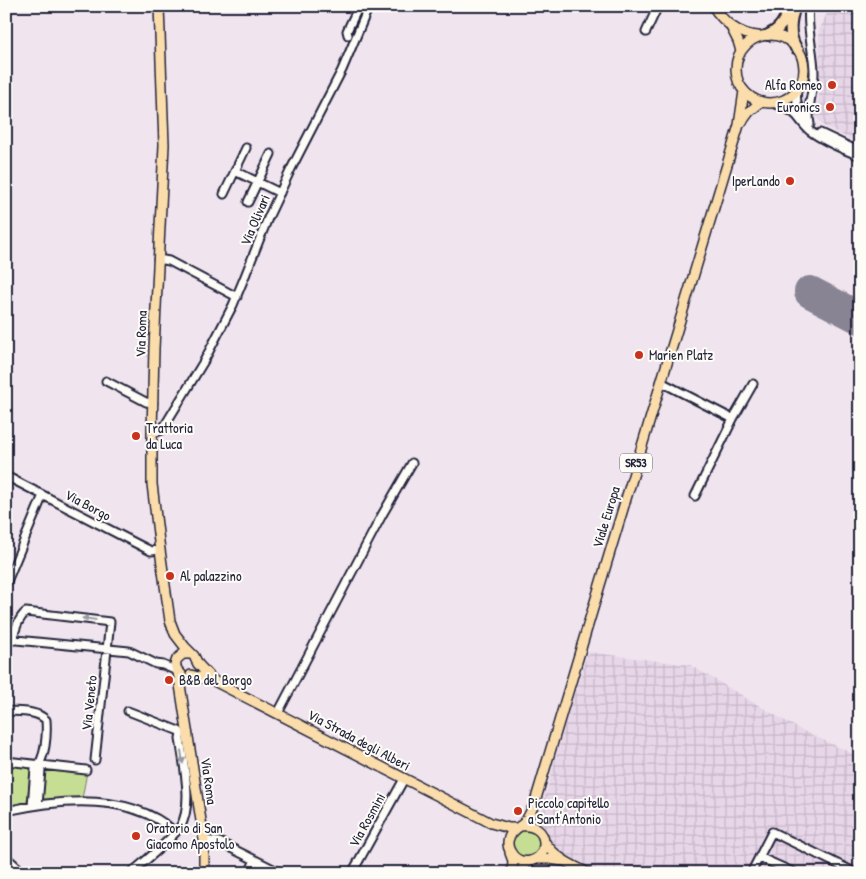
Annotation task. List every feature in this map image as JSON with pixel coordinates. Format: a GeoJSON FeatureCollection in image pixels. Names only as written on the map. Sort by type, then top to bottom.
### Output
{"type":"FeatureCollection","features":[{"type":"Feature","properties":{"kind":"highway"},"geometry":{"type":"LineString","coordinates":[[764,36],[781,26],[793,6]]}},
{"type":"Feature","properties":{"kind":"highway"},"geometry":{"type":"LineString","coordinates":[[793,6],[790,28],[791,38],[796,48]]}},
{"type":"Feature","properties":{"kind":"main road","name":"Via Roma"},"geometry":{"type":"LineString","coordinates":[[159,6],[164,145],[158,259],[152,484],[170,621],[175,634],[178,658],[176,665],[182,694],[184,733],[191,786],[204,840],[204,873]]}},
{"type":"Feature","properties":{"kind":"main road"},"geometry":{"type":"LineString","coordinates":[[712,6],[730,27],[741,51]]}},
{"type":"Feature","properties":{"kind":"main road"},"geometry":{"type":"LineString","coordinates":[[730,27],[750,36],[784,38],[796,48],[804,64],[804,73],[796,90],[779,102],[761,102],[744,91]]}},
{"type":"Feature","properties":{"kind":"main road"},"geometry":{"type":"LineString","coordinates":[[741,51],[749,42],[764,36]]}},
{"type":"Feature","properties":{"kind":"main road","name":"SR53"},"geometry":{"type":"LineString","coordinates":[[741,51],[736,72],[737,79],[744,91]]}},
{"type":"Feature","properties":{"kind":"main road","name":"Viale Europa"},"geometry":{"type":"LineString","coordinates":[[508,842],[512,832],[525,822],[535,802],[739,125],[744,91]]}},
{"type":"Feature","properties":{"kind":"main road","name":"Viale Europa"},"geometry":{"type":"LineString","coordinates":[[739,125],[744,117],[761,102]]}},
{"type":"Feature","properties":{"kind":"main road","name":"Via Roma"},"geometry":{"type":"LineString","coordinates":[[175,634],[196,658],[198,664],[196,672],[190,675],[182,694]]}},
{"type":"Feature","properties":{"kind":"main road"},"geometry":{"type":"LineString","coordinates":[[178,658],[183,654],[192,654]]}},
{"type":"Feature","properties":{"kind":"main road","name":"Via Strada degli Alberi"},"geometry":{"type":"LineString","coordinates":[[198,664],[214,681]]}},
{"type":"Feature","properties":{"kind":"main road"},"geometry":{"type":"LineString","coordinates":[[178,671],[183,675],[190,675]]}},
{"type":"Feature","properties":{"kind":"main road","name":"Via Strada degli Alberi"},"geometry":{"type":"LineString","coordinates":[[190,675],[214,681],[491,823],[509,828],[519,827]]}},
{"type":"Feature","properties":{"kind":"main road","name":"Viale Europa"},"geometry":{"type":"LineString","coordinates":[[535,802],[538,830],[544,841]]}},
{"type":"Feature","properties":{"kind":"main road","name":"Via Strada degli Alberi"},"geometry":{"type":"LineString","coordinates":[[491,823],[508,842]]}},
{"type":"Feature","properties":{"kind":"main road"},"geometry":{"type":"LineString","coordinates":[[519,827],[531,826],[538,830]]}},
{"type":"Feature","properties":{"kind":"main road"},"geometry":{"type":"LineString","coordinates":[[518,873],[542,852],[544,841]]}},
{"type":"Feature","properties":{"kind":"main road"},"geometry":{"type":"LineString","coordinates":[[544,841],[550,850],[564,861],[588,873]]}},
{"type":"Feature","properties":{"kind":"main road"},"geometry":{"type":"LineString","coordinates":[[508,842],[513,861],[512,873]]}},
{"type":"Feature","properties":{"kind":"main road"},"geometry":{"type":"LineString","coordinates":[[510,853],[518,860],[548,859],[564,861]]}},
{"type":"Feature","properties":{"kind":"street"},"geometry":{"type":"LineString","coordinates":[[646,32],[658,6]]}},
{"type":"Feature","properties":{"kind":"street"},"geometry":{"type":"LineString","coordinates":[[809,6],[808,24],[814,73],[812,95],[808,110],[810,124]]}},
{"type":"Feature","properties":{"kind":"street"},"geometry":{"type":"LineString","coordinates":[[348,35],[347,32],[364,7]]}},
{"type":"Feature","properties":{"kind":"street","name":"Via Olivari"},"geometry":{"type":"LineString","coordinates":[[152,433],[162,430],[204,361],[237,296],[268,218],[342,70],[364,7]]}},
{"type":"Feature","properties":{"kind":"street"},"geometry":{"type":"LineString","coordinates":[[796,90],[797,107],[818,132],[860,152]]}},
{"type":"Feature","properties":{"kind":"street"},"geometry":{"type":"LineString","coordinates":[[773,103],[788,109],[809,131],[836,147],[860,156]]}},
{"type":"Feature","properties":{"kind":"street"},"geometry":{"type":"LineString","coordinates":[[224,194],[246,148]]}},
{"type":"Feature","properties":{"kind":"street"},"geometry":{"type":"LineString","coordinates":[[248,202],[271,154]]}},
{"type":"Feature","properties":{"kind":"street"},"geometry":{"type":"LineString","coordinates":[[235,171],[280,193]]}},
{"type":"Feature","properties":{"kind":"street"},"geometry":{"type":"LineString","coordinates":[[158,259],[169,261],[237,296]]}},
{"type":"Feature","properties":{"kind":"street"},"geometry":{"type":"LineString","coordinates":[[106,380],[146,402],[153,403]]}},
{"type":"Feature","properties":{"kind":"street"},"geometry":{"type":"LineString","coordinates":[[661,382],[733,419]]}},
{"type":"Feature","properties":{"kind":"street"},"geometry":{"type":"LineString","coordinates":[[695,496],[733,419],[753,384]]}},
{"type":"Feature","properties":{"kind":"street"},"geometry":{"type":"LineString","coordinates":[[278,713],[382,515],[412,463]]}},
{"type":"Feature","properties":{"kind":"street","name":"Via Borgo"},"geometry":{"type":"LineString","coordinates":[[6,476],[144,548],[151,551],[160,550]]}},
{"type":"Feature","properties":{"kind":"street"},"geometry":{"type":"LineString","coordinates":[[6,584],[43,495]]}},
{"type":"Feature","properties":{"kind":"street","name":"Via Veneto"},"geometry":{"type":"LineString","coordinates":[[10,640],[23,614],[26,612],[110,622],[95,760]]}},
{"type":"Feature","properties":{"kind":"street"},"geometry":{"type":"LineString","coordinates":[[10,640],[129,651],[156,664],[178,671]]}},
{"type":"Feature","properties":{"kind":"street"},"geometry":{"type":"LineString","coordinates":[[163,665],[178,658]]}},
{"type":"Feature","properties":{"kind":"street"},"geometry":{"type":"LineString","coordinates":[[6,711],[33,713],[40,715],[46,720],[35,806]]}},
{"type":"Feature","properties":{"kind":"street"},"geometry":{"type":"LineString","coordinates":[[128,712],[184,733]]}},
{"type":"Feature","properties":{"kind":"street"},"geometry":{"type":"LineString","coordinates":[[6,761],[86,770]]}},
{"type":"Feature","properties":{"kind":"street","name":"Via Rosmini"},"geometry":{"type":"LineString","coordinates":[[352,873],[404,779]]}},
{"type":"Feature","properties":{"kind":"street"},"geometry":{"type":"LineString","coordinates":[[131,873],[180,826],[185,816],[191,786]]}},
{"type":"Feature","properties":{"kind":"street"},"geometry":{"type":"LineString","coordinates":[[6,811],[61,803],[106,803],[131,807],[165,823],[175,832]]}},
{"type":"Feature","properties":{"kind":"street"},"geometry":{"type":"LineString","coordinates":[[751,873],[772,832],[856,873]]}},
{"type":"Feature","properties":{"kind":"street"},"geometry":{"type":"LineString","coordinates":[[204,840],[219,842],[281,873]]}},
{"type":"Feature","properties":{"kind":"street"},"geometry":{"type":"LineString","coordinates":[[6,857],[24,873]]}},
{"type":"Feature","properties":{"kind":"street"},"geometry":{"type":"LineString","coordinates":[[759,857],[795,873]]}},
{"type":"Feature","properties":{"kind":"street"},"geometry":{"type":"LineString","coordinates":[[249,873],[255,860]]}},
{"type":"Feature","properties":{"kind":"shaded area"},"geometry":{"type":"Polygon","coordinates":[[[830,6],[860,6],[860,144],[824,126],[815,116],[820,90],[819,31],[830,6]]]}},
{"type":"Feature","properties":{"kind":"shaded area"},"geometry":{"type":"Polygon","coordinates":[[[588,652],[690,665],[799,729],[860,757],[860,873],[597,873],[557,853],[549,843],[539,818],[568,714],[588,652]]]}},
{"type":"Feature","properties":{"kind":"green space"},"geometry":{"type":"Polygon","coordinates":[[[6,764],[29,767],[31,769],[27,802],[25,804],[6,808],[6,764]]]}},
{"type":"Feature","properties":{"kind":"green space"},"geometry":{"type":"Polygon","coordinates":[[[46,768],[87,772],[82,799],[41,801],[43,771],[46,768]]]}},
{"type":"Feature","properties":{"kind":"green space"},"geometry":{"type":"Polygon","coordinates":[[[523,829],[533,830],[541,840],[538,853],[526,859],[515,853],[512,842],[514,836],[523,829]]]}},
{"type":"Feature","properties":{"kind":"runway"},"geometry":{"type":"LineString","coordinates":[[810,292],[860,318]]}},
{"type":"Feature","properties":{"kind":"place","name":"Alfa Romeo"},"geometry":{"type":"Point","coordinates":[832,85]}},
{"type":"Feature","properties":{"kind":"place","name":"Euronics"},"geometry":{"type":"Point","coordinates":[830,107]}},
{"type":"Feature","properties":{"kind":"place","name":"IperLando"},"geometry":{"type":"Point","coordinates":[790,181]}},
{"type":"Feature","properties":{"kind":"place","name":"Marien Platz"},"geometry":{"type":"Point","coordinates":[639,355]}},
{"type":"Feature","properties":{"kind":"place","name":"Trattoria da Luca"},"geometry":{"type":"Point","coordinates":[136,436]}},
{"type":"Feature","properties":{"kind":"place","name":"Al palazzino"},"geometry":{"type":"Point","coordinates":[170,576]}},
{"type":"Feature","properties":{"kind":"place","name":"B&B del Borgo"},"geometry":{"type":"Point","coordinates":[169,680]}},
{"type":"Feature","properties":{"kind":"place","name":"Piccolo capitello a Sant'Antonio"},"geometry":{"type":"Point","coordinates":[518,811]}},
{"type":"Feature","properties":{"kind":"place","name":"Oratorio di San Giacomo Apostolo"},"geometry":{"type":"Point","coordinates":[136,836]}}]}
